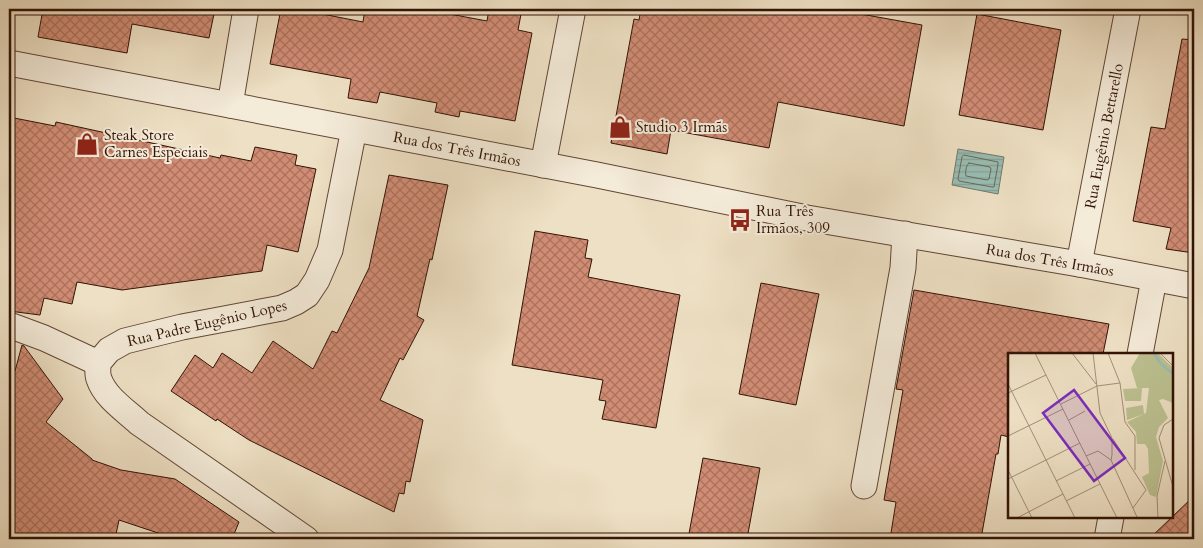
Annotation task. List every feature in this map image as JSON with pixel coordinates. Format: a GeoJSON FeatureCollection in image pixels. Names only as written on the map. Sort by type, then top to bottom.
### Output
{"type":"FeatureCollection","features":[{"type":"Feature","properties":{"kind":"street"},"geometry":{"type":"LineString","coordinates":[[230,106],[246,9]]}},
{"type":"Feature","properties":{"kind":"street"},"geometry":{"type":"LineString","coordinates":[[543,165],[572,9]]}},
{"type":"Feature","properties":{"kind":"street","name":"Rua Eugênio Bettarello"},"geometry":{"type":"LineString","coordinates":[[1080,264],[1128,9]]}},
{"type":"Feature","properties":{"kind":"street","name":"Rua dos Três Irmãos"},"geometry":{"type":"LineString","coordinates":[[9,63],[543,165],[807,218],[1080,264],[1194,286]]}},
{"type":"Feature","properties":{"kind":"street","name":"Rua Padre Eugênio Lopes"},"geometry":{"type":"LineString","coordinates":[[98,363],[109,350],[125,341],[182,327],[282,308],[307,295],[317,280],[330,250],[354,130]]}},
{"type":"Feature","properties":{"kind":"street"},"geometry":{"type":"LineString","coordinates":[[864,486],[903,268],[905,234]]}},
{"type":"Feature","properties":{"kind":"street"},"geometry":{"type":"LineString","coordinates":[[1140,353],[1154,279]]}},
{"type":"Feature","properties":{"kind":"street"},"geometry":{"type":"LineString","coordinates":[[9,325],[44,338],[98,363],[98,377],[103,388],[139,423],[306,539]]}},
{"type":"Feature","properties":{"kind":"street"},"geometry":{"type":"LineString","coordinates":[[1106,539],[1111,518]]}},
{"type":"Feature","properties":{"kind":"water"},"geometry":{"type":"Polygon","coordinates":[[[958,149],[1004,157],[998,194],[952,185],[958,149]]]}},
{"type":"Feature","properties":{"kind":"building"},"geometry":{"type":"Polygon","coordinates":[[[43,9],[215,9],[209,38],[132,24],[127,53],[38,37],[43,9]]]}},
{"type":"Feature","properties":{"kind":"building"},"geometry":{"type":"Polygon","coordinates":[[[281,9],[308,9],[307,11],[363,22],[365,9],[423,9],[487,21],[489,9],[522,9],[518,30],[532,33],[515,121],[460,111],[459,117],[435,112],[437,103],[380,92],[377,103],[348,98],[351,79],[270,64],[281,9]]]}},
{"type":"Feature","properties":{"kind":"building"},"geometry":{"type":"Polygon","coordinates":[[[641,9],[833,9],[922,25],[904,126],[778,102],[769,148],[671,130],[667,154],[611,143],[634,19],[639,20],[641,9]]]}},
{"type":"Feature","properties":{"kind":"building"},"geometry":{"type":"Polygon","coordinates":[[[977,14],[1061,30],[1043,130],[959,115],[977,14]]]}},
{"type":"Feature","properties":{"kind":"building"},"geometry":{"type":"Polygon","coordinates":[[[1182,39],[1194,40],[1194,253],[1166,249],[1171,228],[1133,221],[1151,127],[1165,129],[1182,39]]]}},
{"type":"Feature","properties":{"kind":"building"},"geometry":{"type":"Polygon","coordinates":[[[9,117],[55,126],[56,122],[220,158],[221,155],[251,161],[255,147],[297,155],[295,165],[316,169],[298,252],[267,245],[262,271],[122,290],[77,282],[72,304],[44,298],[40,315],[9,311],[9,117]]]}},
{"type":"Feature","properties":{"kind":"building"},"geometry":{"type":"Polygon","coordinates":[[[389,175],[448,185],[432,260],[430,259],[417,316],[424,320],[403,360],[400,358],[380,400],[423,420],[410,482],[406,481],[404,494],[399,493],[394,512],[249,440],[171,391],[195,355],[213,368],[222,353],[252,373],[273,341],[313,369],[332,331],[337,333],[369,268],[389,175]]]}},
{"type":"Feature","properties":{"kind":"building"},"geometry":{"type":"Polygon","coordinates":[[[535,231],[588,240],[585,258],[592,259],[588,277],[680,295],[656,428],[602,419],[606,401],[599,400],[603,380],[512,365],[535,231]]]}},
{"type":"Feature","properties":{"kind":"building"},"geometry":{"type":"Polygon","coordinates":[[[761,283],[819,294],[796,405],[739,394],[761,283]]]}},
{"type":"Feature","properties":{"kind":"building"},"geometry":{"type":"Polygon","coordinates":[[[914,290],[1109,324],[1103,353],[1008,353],[1008,437],[1001,435],[981,539],[890,539],[896,502],[884,500],[903,390],[896,389],[914,290]]]}},
{"type":"Feature","properties":{"kind":"building"},"geometry":{"type":"Polygon","coordinates":[[[22,345],[63,399],[46,422],[92,460],[121,470],[175,479],[239,522],[232,539],[176,539],[119,520],[115,539],[54,533],[54,537],[9,536],[9,370],[15,371],[22,345]]]}},
{"type":"Feature","properties":{"kind":"building"},"geometry":{"type":"Polygon","coordinates":[[[703,458],[760,468],[747,539],[688,539],[703,458]]]}},
{"type":"Feature","properties":{"kind":"building"},"geometry":{"type":"Polygon","coordinates":[[[1194,496],[1194,539],[1149,539],[1173,518],[1194,496]]]}},
{"type":"Feature","properties":{"kind":"place","name":"Studio 3 Irmãs"},"geometry":{"type":"Point","coordinates":[620,127]}},
{"type":"Feature","properties":{"kind":"place","name":"Steak Store Carnes Especiais"},"geometry":{"type":"Point","coordinates":[87,144]}},
{"type":"Feature","properties":{"kind":"place","name":"Rua Três Irmãos, 309"},"geometry":{"type":"Point","coordinates":[740,220]}}]}
